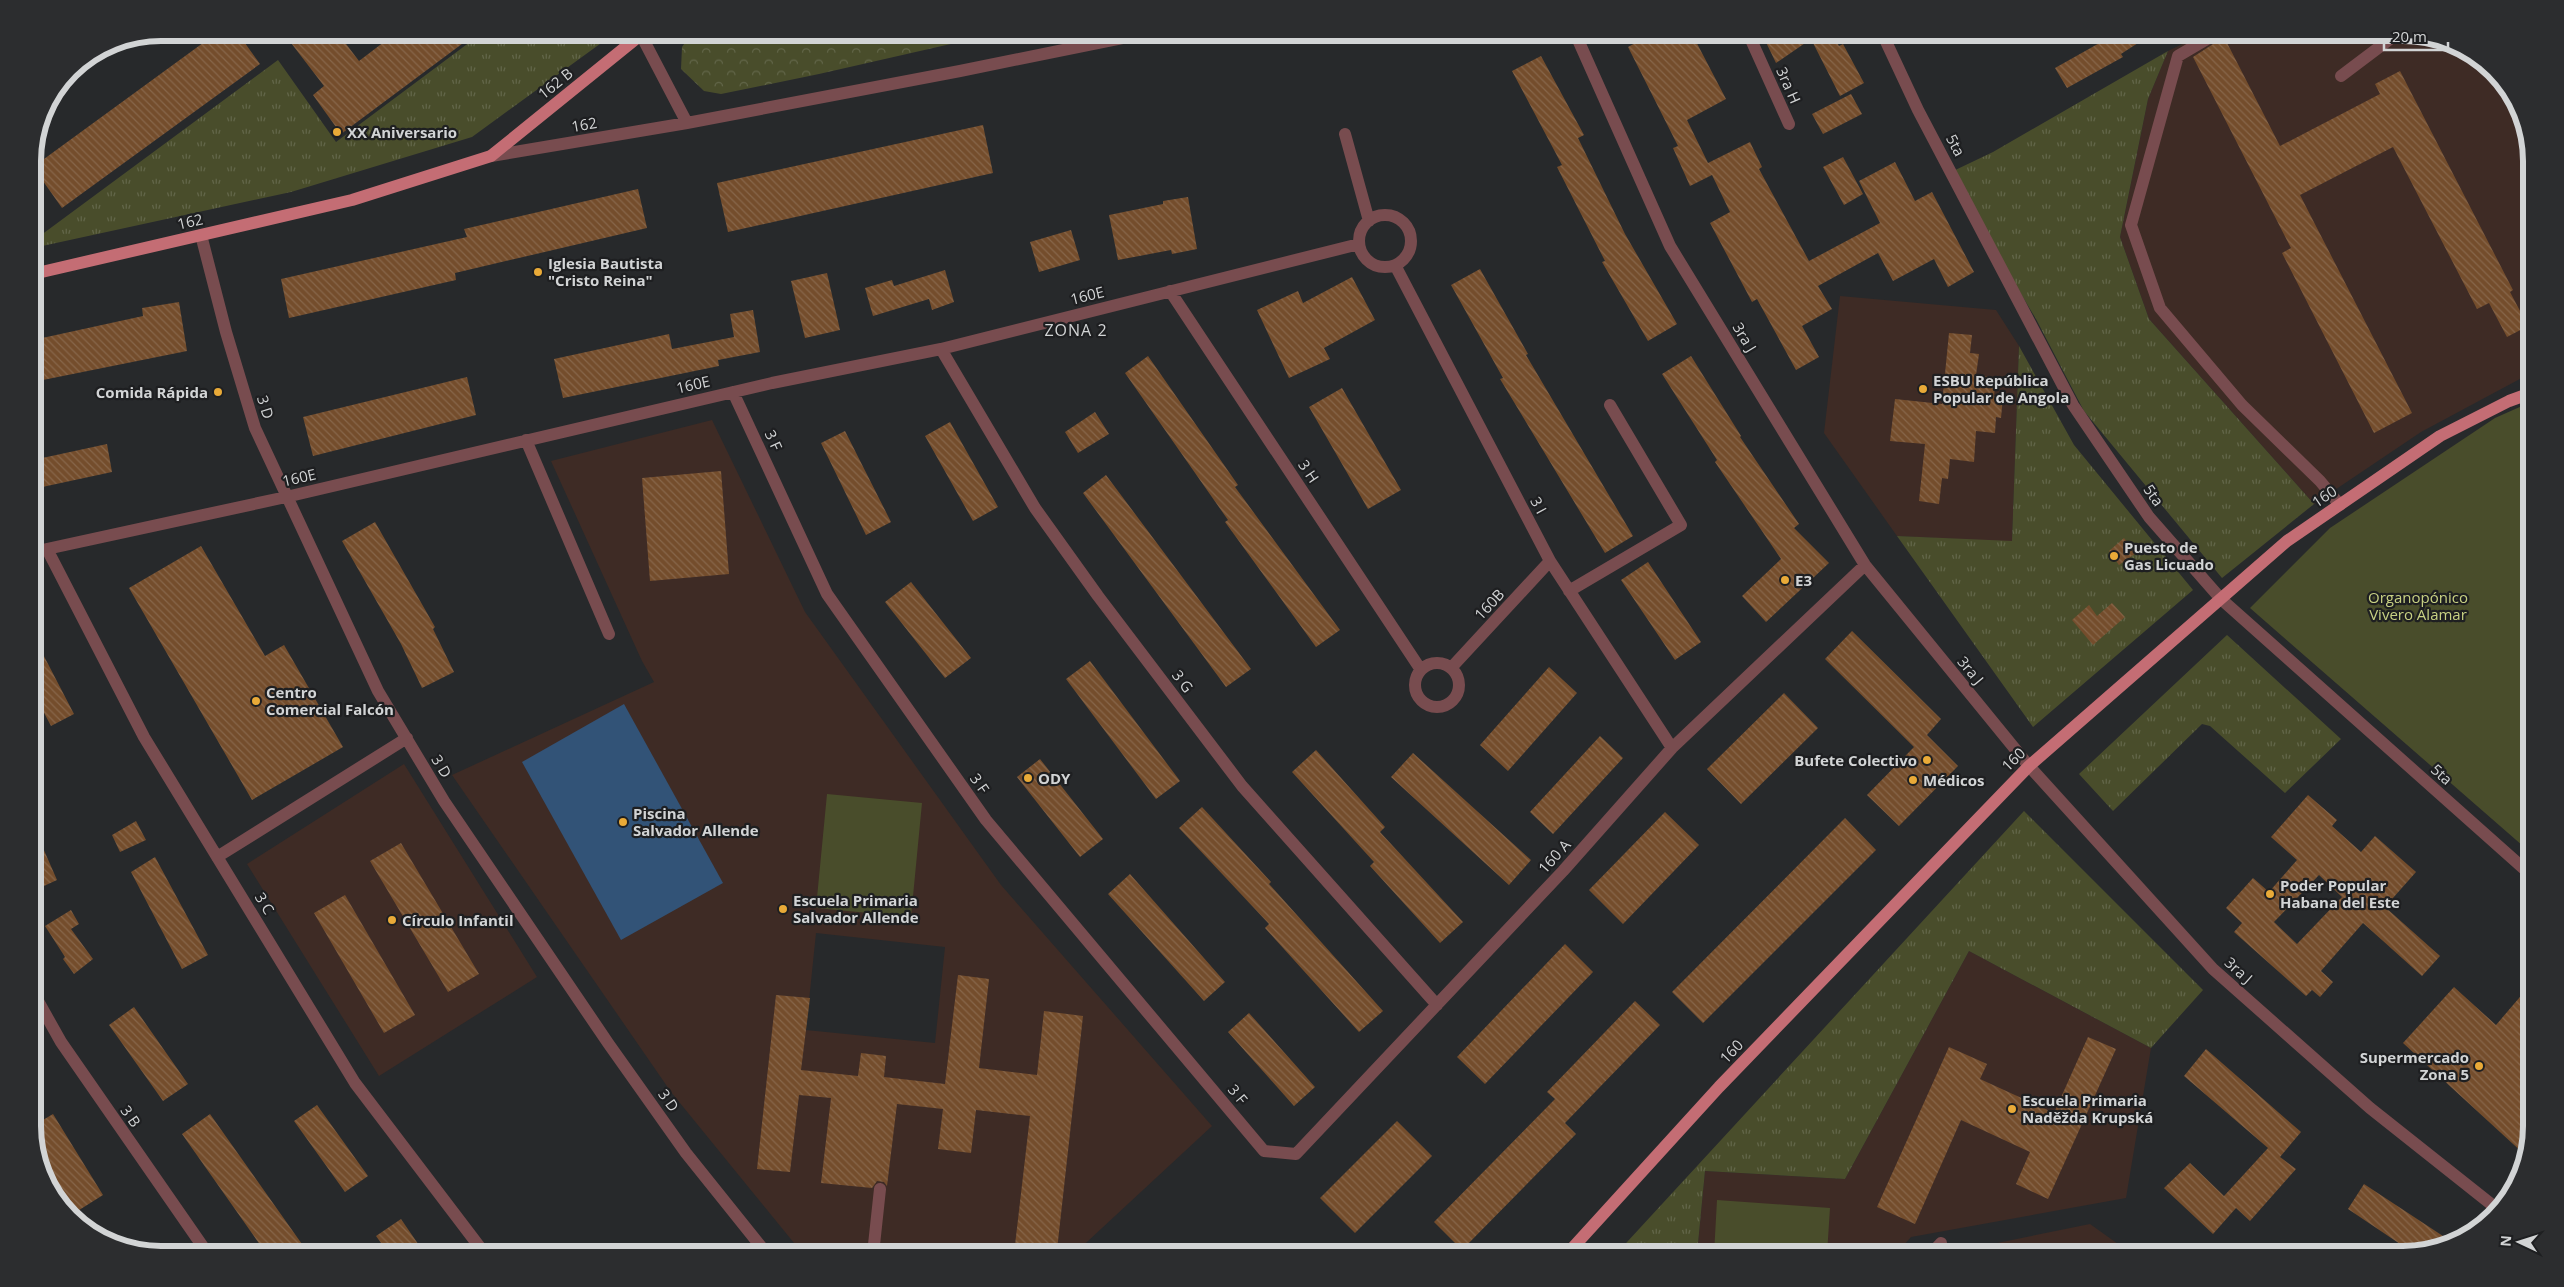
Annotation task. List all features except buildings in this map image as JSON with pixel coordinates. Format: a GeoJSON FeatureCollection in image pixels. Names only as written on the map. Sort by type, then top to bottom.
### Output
{"type":"FeatureCollection","features":[{"type":"Feature","properties":{"kind":"main road","name":"162 B"},"geometry":{"type":"LineString","coordinates":[[491,156],[633,41]]}},
{"type":"Feature","properties":{"kind":"main road","name":"162"},"geometry":{"type":"LineString","coordinates":[[42,272],[352,200],[491,156]]}},
{"type":"Feature","properties":{"kind":"main road","name":"160"},"geometry":{"type":"LineString","coordinates":[[1574,1246],[1725,1080],[2029,766],[2287,541],[2440,436],[2522,396]]}},
{"type":"Feature","properties":{"kind":"street","name":"162 B"},"geometry":{"type":"LineString","coordinates":[[646,41],[687,123]]}},
{"type":"Feature","properties":{"kind":"street","name":"162"},"geometry":{"type":"LineString","coordinates":[[491,156],[687,123],[1096,41]]}},
{"type":"Feature","properties":{"kind":"street","name":"3ra J"},"geometry":{"type":"LineString","coordinates":[[1579,41],[1670,246],[1865,565],[2029,766],[2213,969],[2370,1108],[2493,1205]]}},
{"type":"Feature","properties":{"kind":"street","name":"3ra H"},"geometry":{"type":"LineString","coordinates":[[1752,41],[1789,124]]}},
{"type":"Feature","properties":{"kind":"street","name":"5ta"},"geometry":{"type":"LineString","coordinates":[[1886,41],[1918,110],[2073,405],[2149,517],[2220,599],[2523,868]]}},
{"type":"Feature","properties":{"kind":"street"},"geometry":{"type":"LineString","coordinates":[[2203,41],[2178,56],[2131,226],[2160,308],[2242,405],[2320,481],[2340,505]]}},
{"type":"Feature","properties":{"kind":"street"},"geometry":{"type":"LineString","coordinates":[[2341,76],[2387,41]]}},
{"type":"Feature","properties":{"kind":"street"},"geometry":{"type":"LineString","coordinates":[[1345,134],[1368,221]]}},
{"type":"Feature","properties":{"kind":"street"},"geometry":{"type":"LineString","coordinates":[[1385,215],[1401,221],[1407,228],[1410,236],[1408,253],[1395,265],[1377,266],[1362,254],[1359,244],[1363,228],[1368,221],[1385,215]]}},
{"type":"Feature","properties":{"kind":"street","name":"3 D"},"geometry":{"type":"LineString","coordinates":[[201,235],[226,332],[255,428],[378,691],[444,801],[608,1043],[686,1153],[761,1246]]}},
{"type":"Feature","properties":{"kind":"street","name":"160E"},"geometry":{"type":"LineString","coordinates":[[42,550],[286,497],[733,392],[941,350],[1359,244]]}},
{"type":"Feature","properties":{"kind":"street","name":"3 I"},"geometry":{"type":"LineString","coordinates":[[1395,265],[1550,561],[1672,748]]}},
{"type":"Feature","properties":{"kind":"street","name":"3 H"},"geometry":{"type":"LineString","coordinates":[[1170,291],[1420,670]]}},
{"type":"Feature","properties":{"kind":"street","name":"3 G"},"geometry":{"type":"LineString","coordinates":[[941,350],[1035,508],[1098,596],[1242,786],[1437,1005]]}},
{"type":"Feature","properties":{"kind":"street","name":"3 F"},"geometry":{"type":"LineString","coordinates":[[733,392],[827,594],[986,820],[1264,1151]]}},
{"type":"Feature","properties":{"kind":"street"},"geometry":{"type":"LineString","coordinates":[[1570,591],[1681,525],[1610,405]]}},
{"type":"Feature","properties":{"kind":"street"},"geometry":{"type":"LineString","coordinates":[[526,440],[609,634]]}},
{"type":"Feature","properties":{"kind":"street","name":"3 C"},"geometry":{"type":"LineString","coordinates":[[48,549],[144,737],[355,1083],[479,1246]]}},
{"type":"Feature","properties":{"kind":"street","name":"160B"},"geometry":{"type":"LineString","coordinates":[[1451,668],[1550,561]]}},
{"type":"Feature","properties":{"kind":"street","name":"160 A"},"geometry":{"type":"LineString","coordinates":[[1264,1151],[1296,1154],[1563,871],[1672,748],[1865,565]]}},
{"type":"Feature","properties":{"kind":"street"},"geometry":{"type":"LineString","coordinates":[[1434,663],[1444,664],[1451,668],[1457,676],[1459,685],[1457,694],[1452,702],[1435,707],[1426,705],[1416,692],[1416,677],[1420,670],[1434,663]]}},
{"type":"Feature","properties":{"kind":"street"},"geometry":{"type":"LineString","coordinates":[[217,857],[407,738]]}},
{"type":"Feature","properties":{"kind":"street","name":"3 B"},"geometry":{"type":"LineString","coordinates":[[42,1008],[61,1042],[202,1246]]}},
{"type":"Feature","properties":{"kind":"street"},"geometry":{"type":"LineString","coordinates":[[874,1246],[880,1189]]}},
{"type":"Feature","properties":{"kind":"street"},"geometry":{"type":"LineString","coordinates":[[1938,1246],[1941,1243]]}},
{"type":"Feature","properties":{"kind":"shaded area"},"geometry":{"type":"Polygon","coordinates":[[[2189,41],[2418,42],[2456,54],[2482,71],[2493,82],[2510,108],[2520,138],[2522,154],[2522,378],[2421,432],[2314,504],[2149,319],[2120,237],[2148,99],[2168,51],[2189,41]]]}},
{"type":"Feature","properties":{"kind":"shaded area","name":"ESBU República Popular de Angola"},"geometry":{"type":"Polygon","coordinates":[[[1840,296],[1996,310],[2019,346],[2012,542],[1897,536],[1824,433],[1840,296]]]}},
{"type":"Feature","properties":{"kind":"shaded area","name":"Escuela Primaria Salvador Allende"},"geometry":{"type":"Polygon","coordinates":[[[712,420],[805,612],[1001,885],[1212,1126],[1083,1246],[796,1246],[671,1092],[452,775],[654,682],[642,661],[551,461],[712,420]],[[816,933],[806,1030],[935,1043],[945,947],[816,933]]]}},
{"type":"Feature","properties":{"kind":"shaded area","name":"Círculo Infantil"},"geometry":{"type":"Polygon","coordinates":[[[404,764],[537,977],[379,1076],[247,864],[404,764]]]}},
{"type":"Feature","properties":{"kind":"shaded area","name":"Escuela Primaria Naděžda Krupská"},"geometry":{"type":"Polygon","coordinates":[[[1969,951],[2151,1048],[2126,1198],[1911,1237],[1903,1246],[1698,1246],[1705,1171],[1845,1179],[1969,951]]]}},
{"type":"Feature","properties":{"kind":"shaded area"},"geometry":{"type":"Polygon","coordinates":[[[2090,1224],[2121,1246],[1982,1246],[2090,1224]]]}},
{"type":"Feature","properties":{"kind":"green space"},"geometry":{"type":"Polygon","coordinates":[[[471,41],[604,41],[472,137],[291,192],[42,246],[42,234],[278,60],[336,142],[471,41]]]}},
{"type":"Feature","properties":{"kind":"green space"},"geometry":{"type":"Polygon","coordinates":[[[686,41],[964,41],[721,94],[704,91],[681,69],[682,47],[686,41]]]}},
{"type":"Feature","properties":{"kind":"green space"},"geometry":{"type":"Polygon","coordinates":[[[2168,51],[2148,99],[2120,237],[2149,319],[2314,504],[2222,578],[2084,411],[2036,319],[1949,173],[1993,152],[2168,51]]]}},
{"type":"Feature","properties":{"kind":"green space"},"geometry":{"type":"Polygon","coordinates":[[[2019,346],[2074,445],[2193,590],[2033,727],[1897,536],[2012,541],[2019,346]]]}},
{"type":"Feature","properties":{"kind":"green space","name":"Organopónico Vivero Alamar"},"geometry":{"type":"Polygon","coordinates":[[[2522,406],[2523,846],[2250,608],[2330,528],[2495,418],[2522,406]]]}},
{"type":"Feature","properties":{"kind":"green space"},"geometry":{"type":"Polygon","coordinates":[[[2227,635],[2341,739],[2285,793],[2210,726],[2202,724],[2113,811],[2079,774],[2227,635]]]}},
{"type":"Feature","properties":{"kind":"green space"},"geometry":{"type":"Polygon","coordinates":[[[827,794],[922,803],[911,917],[816,908],[827,794]]]}},
{"type":"Feature","properties":{"kind":"green space"},"geometry":{"type":"Polygon","coordinates":[[[2024,811],[2203,990],[2151,1048],[1969,951],[1845,1179],[1705,1171],[1698,1246],[1623,1246],[2024,811]]]}},
{"type":"Feature","properties":{"kind":"green space"},"geometry":{"type":"Polygon","coordinates":[[[1717,1200],[1830,1208],[1828,1246],[1714,1246],[1717,1200]]]}},
{"type":"Feature","properties":{"kind":"water","name":"Piscina Salvador Allende"},"geometry":{"type":"Polygon","coordinates":[[[624,704],[723,883],[621,940],[522,762],[624,704]]]}},
{"type":"Feature","properties":{"kind":"place","name":"XX Aniversario"},"geometry":{"type":"Point","coordinates":[337,132]}},
{"type":"Feature","properties":{"kind":"place","name":"Iglesia Bautista \"Cristo Reina\""},"geometry":{"type":"Point","coordinates":[538,272]}},
{"type":"Feature","properties":{"kind":"place","name":"ESBU República Popular de Angola"},"geometry":{"type":"Point","coordinates":[1923,389]}},
{"type":"Feature","properties":{"kind":"place","name":"Comida Rápida"},"geometry":{"type":"Point","coordinates":[218,392]}},
{"type":"Feature","properties":{"kind":"place","name":"Puesto de Gas Licuado"},"geometry":{"type":"Point","coordinates":[2114,556]}},
{"type":"Feature","properties":{"kind":"place","name":"E3"},"geometry":{"type":"Point","coordinates":[1785,580]}},
{"type":"Feature","properties":{"kind":"place","name":"Centro Comercial Falcón"},"geometry":{"type":"Point","coordinates":[256,701]}},
{"type":"Feature","properties":{"kind":"place","name":"Bufete Colectivo"},"geometry":{"type":"Point","coordinates":[1927,760]}},
{"type":"Feature","properties":{"kind":"place","name":"ODY"},"geometry":{"type":"Point","coordinates":[1028,778]}},
{"type":"Feature","properties":{"kind":"place","name":"Médicos"},"geometry":{"type":"Point","coordinates":[1913,780]}},
{"type":"Feature","properties":{"kind":"place","name":"Piscina Salvador Allende"},"geometry":{"type":"Point","coordinates":[623,822]}},
{"type":"Feature","properties":{"kind":"place","name":"Poder Popular Habana del Este"},"geometry":{"type":"Point","coordinates":[2270,894]}},
{"type":"Feature","properties":{"kind":"place","name":"Escuela Primaria Salvador Allende"},"geometry":{"type":"Point","coordinates":[783,909]}},
{"type":"Feature","properties":{"kind":"place","name":"Círculo Infantil"},"geometry":{"type":"Point","coordinates":[392,920]}},
{"type":"Feature","properties":{"kind":"place","name":"Supermercado Zona 5"},"geometry":{"type":"Point","coordinates":[2479,1066]}},
{"type":"Feature","properties":{"kind":"place","name":"Escuela Primaria Naděžda Krupská"},"geometry":{"type":"Point","coordinates":[2012,1109]}},
{"type":"Feature","properties":{"kind":"district","name":"ZONA 2"},"geometry":{"type":"Point","coordinates":[1076,330]}}]}
